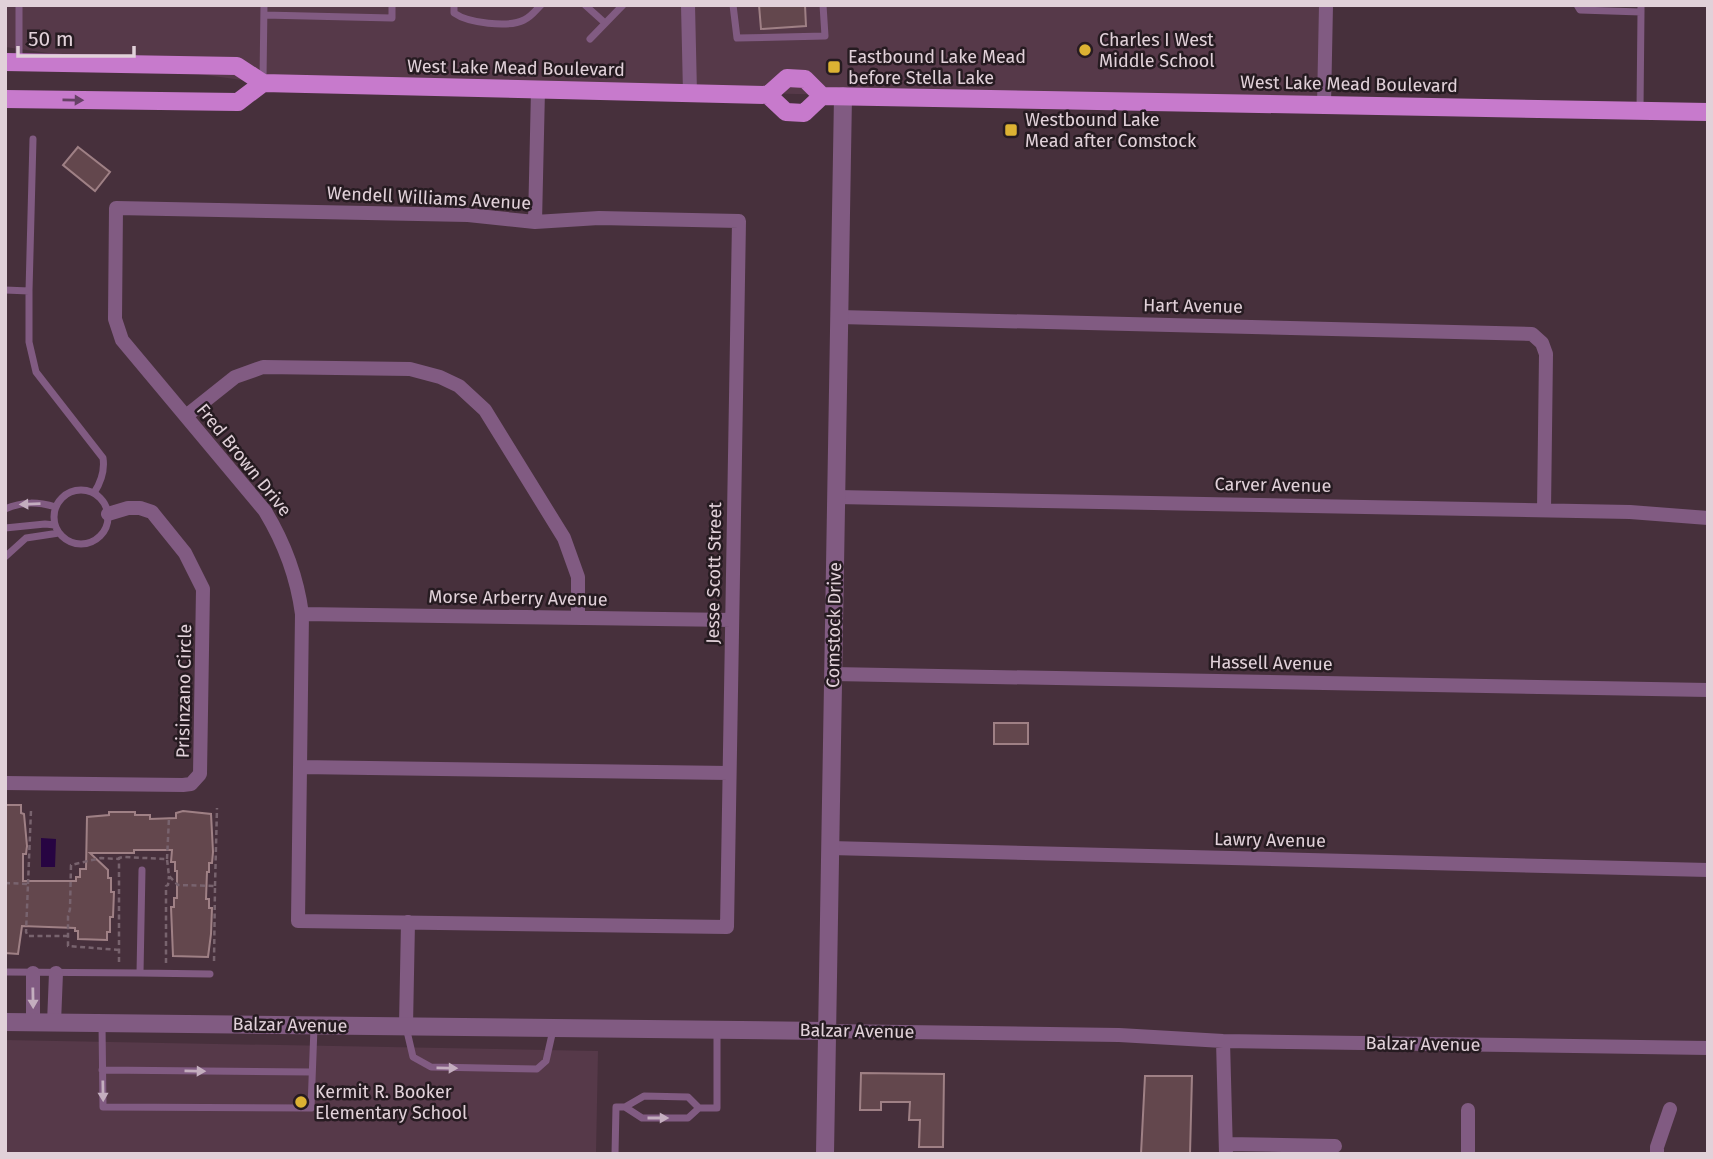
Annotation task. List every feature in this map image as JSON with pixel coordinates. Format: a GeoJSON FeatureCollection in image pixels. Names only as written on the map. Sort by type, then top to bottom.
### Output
{"type":"FeatureCollection","features":[{"type":"Feature","properties":{"kind":"main road","name":"West Lake Mead Boulevard"},"geometry":{"type":"LineString","coordinates":[[12,62],[237,66],[263,83],[768,95]]}},
{"type":"Feature","properties":{"kind":"main road"},"geometry":{"type":"LineString","coordinates":[[787,78],[805,79],[822,96],[804,113],[795,113],[786,112],[768,95],[787,78]]}},
{"type":"Feature","properties":{"kind":"main road"},"geometry":{"type":"LineString","coordinates":[[5,99],[238,102],[263,83]]}},
{"type":"Feature","properties":{"kind":"main road","name":"West Lake Mead Boulevard"},"geometry":{"type":"LineString","coordinates":[[822,96],[1708,112]]}},
{"type":"Feature","properties":{"kind":"street"},"geometry":{"type":"LineString","coordinates":[[688,5],[690,93]]}},
{"type":"Feature","properties":{"kind":"street"},"geometry":{"type":"LineString","coordinates":[[1324,105],[1326,5]]}},
{"type":"Feature","properties":{"kind":"street"},"geometry":{"type":"LineString","coordinates":[[535,222],[538,90]]}},
{"type":"Feature","properties":{"kind":"street","name":"Comstock Drive"},"geometry":{"type":"LineString","coordinates":[[825,1154],[843,96]]}},
{"type":"Feature","properties":{"kind":"street","name":"Wendell Williams Avenue"},"geometry":{"type":"LineString","coordinates":[[116,208],[468,215],[535,222],[599,218],[739,221]]}},
{"type":"Feature","properties":{"kind":"street","name":"Fred Brown Drive"},"geometry":{"type":"LineString","coordinates":[[116,208],[115,319],[122,340],[265,511],[282,538],[298,583],[302,614],[298,921],[408,922]]}},
{"type":"Feature","properties":{"kind":"street","name":"Jesse Scott Street"},"geometry":{"type":"LineString","coordinates":[[408,922],[727,927],[739,221]]}},
{"type":"Feature","properties":{"kind":"street","name":"Hart Avenue"},"geometry":{"type":"LineString","coordinates":[[839,317],[1532,334],[1542,343],[1546,354],[1544,510]]}},
{"type":"Feature","properties":{"kind":"street"},"geometry":{"type":"LineString","coordinates":[[186,416],[235,377],[263,367],[410,369],[440,377],[458,386],[485,410],[565,538],[578,576],[578,618]]}},
{"type":"Feature","properties":{"kind":"street","name":"Carver Avenue"},"geometry":{"type":"LineString","coordinates":[[836,497],[1630,512],[1708,518]]}},
{"type":"Feature","properties":{"kind":"street","name":"Prisinzano Circle"},"geometry":{"type":"LineString","coordinates":[[5,783],[183,785],[194,782],[200,774],[205,603],[203,589],[181,547],[152,512],[128,508],[108,514]]}},
{"type":"Feature","properties":{"kind":"street","name":"Morse Arberry Avenue"},"geometry":{"type":"LineString","coordinates":[[302,614],[732,620]]}},
{"type":"Feature","properties":{"kind":"street","name":"Hassell Avenue"},"geometry":{"type":"LineString","coordinates":[[833,674],[1708,690]]}},
{"type":"Feature","properties":{"kind":"street"},"geometry":{"type":"LineString","coordinates":[[300,767],[729,773]]}},
{"type":"Feature","properties":{"kind":"street","name":"Lawry Avenue"},"geometry":{"type":"LineString","coordinates":[[830,848],[1708,870]]}},
{"type":"Feature","properties":{"kind":"street"},"geometry":{"type":"LineString","coordinates":[[406,1026],[408,922]]}},
{"type":"Feature","properties":{"kind":"street"},"geometry":{"type":"LineString","coordinates":[[33,973],[33,1023]]}},
{"type":"Feature","properties":{"kind":"street"},"geometry":{"type":"LineString","coordinates":[[54,1023],[56,973]]}},
{"type":"Feature","properties":{"kind":"street","name":"Balzar Avenue"},"geometry":{"type":"LineString","coordinates":[[5,1022],[1119,1035],[1223,1041],[1708,1048]]}},
{"type":"Feature","properties":{"kind":"street"},"geometry":{"type":"LineString","coordinates":[[1223,1041],[1226,1149],[1335,1146]]}},
{"type":"Feature","properties":{"kind":"street"},"geometry":{"type":"LineString","coordinates":[[1657,1154],[1670,1109]]}},
{"type":"Feature","properties":{"kind":"street"},"geometry":{"type":"LineString","coordinates":[[1468,1110],[1468,1154]]}},
{"type":"Feature","properties":{"kind":"lane"},"geometry":{"type":"LineString","coordinates":[[12,62],[19,5]]}},
{"type":"Feature","properties":{"kind":"lane"},"geometry":{"type":"LineString","coordinates":[[263,83],[264,5]]}},
{"type":"Feature","properties":{"kind":"lane"},"geometry":{"type":"LineString","coordinates":[[264,15],[392,18],[392,5]]}},
{"type":"Feature","properties":{"kind":"lane"},"geometry":{"type":"LineString","coordinates":[[453,5],[454,13],[468,21],[516,23],[528,19],[541,5]]}},
{"type":"Feature","properties":{"kind":"lane"},"geometry":{"type":"LineString","coordinates":[[585,5],[606,23]]}},
{"type":"Feature","properties":{"kind":"lane"},"geometry":{"type":"LineString","coordinates":[[733,5],[737,38],[825,36],[824,5]]}},
{"type":"Feature","properties":{"kind":"lane"},"geometry":{"type":"LineString","coordinates":[[1577,5],[1580,10],[1589,12],[1641,9],[1640,111]]}},
{"type":"Feature","properties":{"kind":"lane"},"geometry":{"type":"LineString","coordinates":[[590,39],[618,7]]}},
{"type":"Feature","properties":{"kind":"lane"},"geometry":{"type":"LineString","coordinates":[[33,139],[29,342],[36,372],[103,457],[102,477],[94,493]]}},
{"type":"Feature","properties":{"kind":"lane"},"geometry":{"type":"LineString","coordinates":[[5,290],[29,290]]}},
{"type":"Feature","properties":{"kind":"lane"},"geometry":{"type":"LineString","coordinates":[[5,528],[57,528],[73,543],[91,542],[105,531],[108,514],[106,506],[94,493],[85,491],[68,494],[56,507],[57,528]]}},
{"type":"Feature","properties":{"kind":"lane"},"geometry":{"type":"LineString","coordinates":[[5,509],[23,503],[56,507]]}},
{"type":"Feature","properties":{"kind":"lane"},"geometry":{"type":"LineString","coordinates":[[5,557],[26,538],[57,528]]}},
{"type":"Feature","properties":{"kind":"lane"},"geometry":{"type":"LineString","coordinates":[[140,973],[142,870]]}},
{"type":"Feature","properties":{"kind":"lane"},"geometry":{"type":"LineString","coordinates":[[5,972],[210,974]]}},
{"type":"Feature","properties":{"kind":"lane"},"geometry":{"type":"LineString","coordinates":[[102,1023],[103,1107],[311,1108],[314,1025]]}},
{"type":"Feature","properties":{"kind":"lane"},"geometry":{"type":"LineString","coordinates":[[406,1026],[413,1057],[431,1067],[537,1069],[546,1061],[554,1028]]}},
{"type":"Feature","properties":{"kind":"lane"},"geometry":{"type":"LineString","coordinates":[[625,1107],[642,1118],[688,1118],[699,1108],[718,1108],[717,1030]]}},
{"type":"Feature","properties":{"kind":"lane"},"geometry":{"type":"LineString","coordinates":[[102,1070],[312,1072]]}},
{"type":"Feature","properties":{"kind":"lane"},"geometry":{"type":"LineString","coordinates":[[615,1154],[616,1107],[625,1107],[644,1096],[688,1097],[699,1108]]}},
{"type":"Feature","properties":{"kind":"path"},"geometry":{"type":"LineString","coordinates":[[214,964],[217,808]]}},
{"type":"Feature","properties":{"kind":"path"},"geometry":{"type":"LineString","coordinates":[[31,810],[26,932],[28,936],[68,936]]}},
{"type":"Feature","properties":{"kind":"path"},"geometry":{"type":"LineString","coordinates":[[167,964],[169,818]]}},
{"type":"Feature","properties":{"kind":"path"},"geometry":{"type":"LineString","coordinates":[[119,950],[68,946],[71,865],[123,857],[167,859]]}},
{"type":"Feature","properties":{"kind":"path"},"geometry":{"type":"LineString","coordinates":[[118,972],[119,859]]}},
{"type":"Feature","properties":{"kind":"path"},"geometry":{"type":"LineString","coordinates":[[169,876],[178,885],[215,886]]}},
{"type":"Feature","properties":{"kind":"path"},"geometry":{"type":"LineString","coordinates":[[5,883],[28,884]]}},
{"type":"Feature","properties":{"kind":"shaded area"},"geometry":{"type":"Polygon","coordinates":[[[5,5],[1326,5],[1324,105],[263,83],[5,47],[5,5]]]}},
{"type":"Feature","properties":{"kind":"shaded area"},"geometry":{"type":"Polygon","coordinates":[[[41,838],[56,839],[55,867],[41,867],[41,838]]]}},
{"type":"Feature","properties":{"kind":"shaded area","name":"Kermit R. Booker Elementary School"},"geometry":{"type":"Polygon","coordinates":[[[5,1040],[598,1051],[596,1154],[5,1154],[5,1040]]]}},
{"type":"Feature","properties":{"kind":"building"},"geometry":{"type":"Polygon","coordinates":[[[759,5],[805,5],[806,26],[761,29],[759,5]]]}},
{"type":"Feature","properties":{"kind":"building"},"geometry":{"type":"Polygon","coordinates":[[[78,147],[110,172],[95,191],[63,165],[78,147]]]}},
{"type":"Feature","properties":{"kind":"building"},"geometry":{"type":"Polygon","coordinates":[[[994,723],[1028,723],[1028,744],[994,744],[994,723]]]}},
{"type":"Feature","properties":{"kind":"building"},"geometry":{"type":"Polygon","coordinates":[[[5,805],[21,805],[21,813],[24,814],[27,846],[26,854],[23,854],[23,881],[76,881],[76,877],[80,877],[80,869],[86,869],[87,817],[109,815],[109,812],[135,812],[135,815],[150,815],[150,819],[176,818],[176,813],[183,811],[211,814],[213,852],[212,863],[209,863],[207,872],[206,899],[209,899],[209,908],[212,908],[208,957],[173,956],[171,907],[174,907],[174,898],[177,898],[177,871],[175,862],[171,862],[172,850],[90,853],[108,870],[111,892],[114,892],[113,917],[110,917],[107,940],[78,939],[78,931],[75,931],[75,928],[22,926],[18,954],[5,953],[5,805]]]}},
{"type":"Feature","properties":{"kind":"building"},"geometry":{"type":"Polygon","coordinates":[[[861,1073],[944,1074],[943,1147],[919,1147],[920,1120],[909,1120],[910,1102],[881,1102],[881,1110],[860,1110],[861,1073]]]}},
{"type":"Feature","properties":{"kind":"building"},"geometry":{"type":"Polygon","coordinates":[[[1145,1076],[1192,1076],[1190,1154],[1141,1154],[1145,1076]]]}},
{"type":"Feature","properties":{"kind":"place","name":"Charles I West Middle School"},"geometry":{"type":"Point","coordinates":[1085,50]}},
{"type":"Feature","properties":{"kind":"place","name":"Eastbound Lake Mead before Stella Lake"},"geometry":{"type":"Point","coordinates":[834,67]}},
{"type":"Feature","properties":{"kind":"place","name":"Westbound Lake Mead after Comstock"},"geometry":{"type":"Point","coordinates":[1011,130]}},
{"type":"Feature","properties":{"kind":"place","name":"Kermit R. Booker Elementary School"},"geometry":{"type":"Point","coordinates":[301,1102]}}]}
